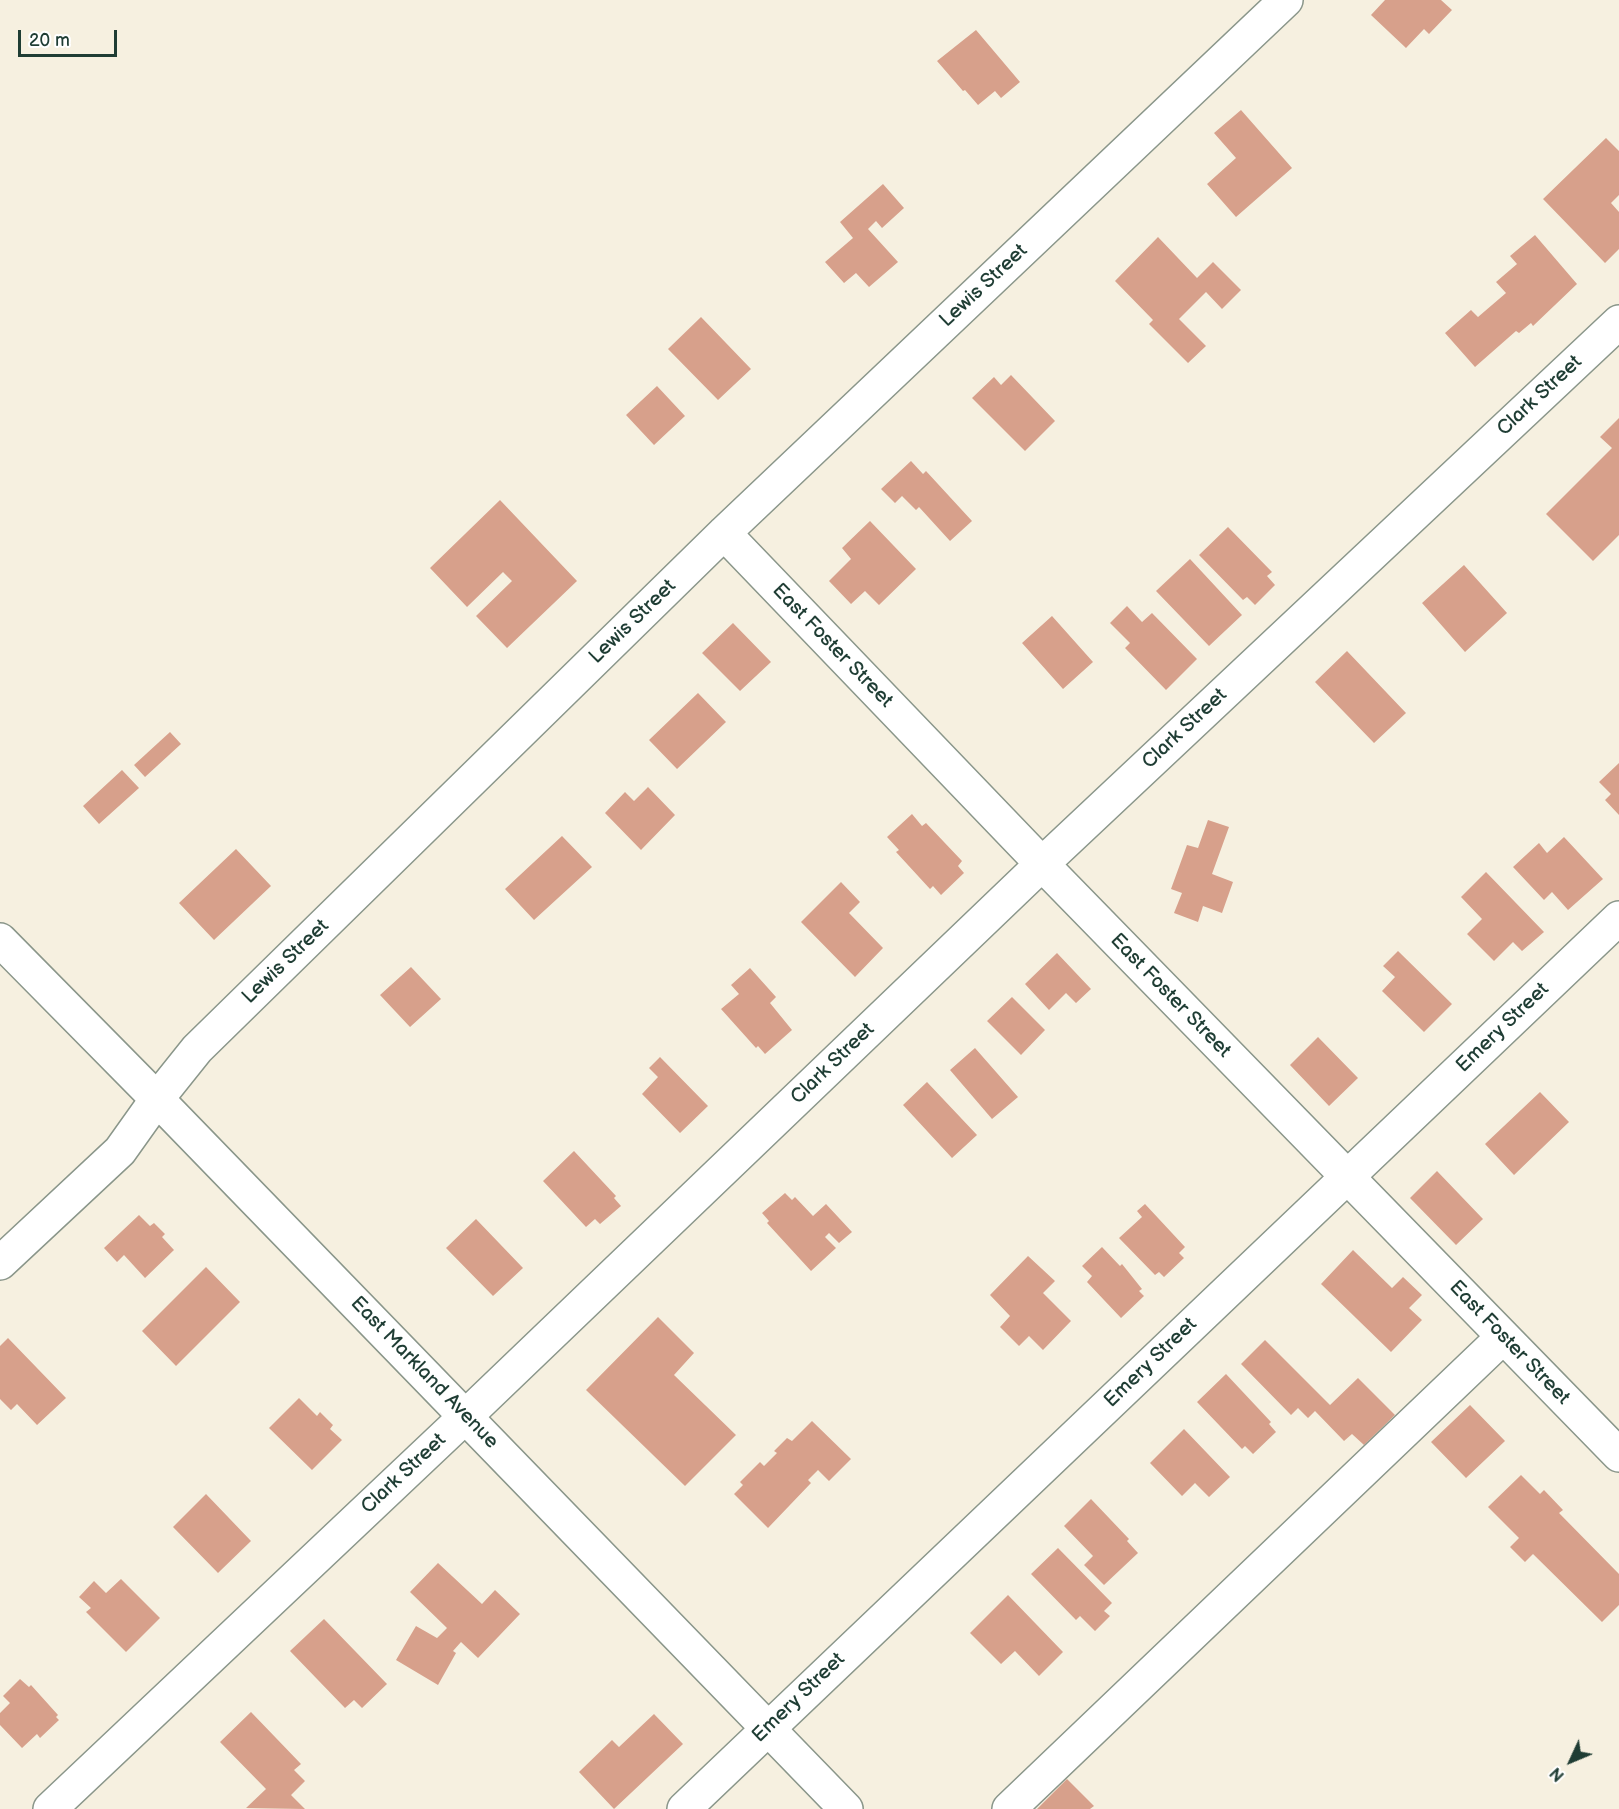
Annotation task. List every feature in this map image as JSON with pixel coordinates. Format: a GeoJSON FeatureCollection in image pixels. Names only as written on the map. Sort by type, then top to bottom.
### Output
{"type":"FeatureCollection","features":[{"type":"Feature","properties":{"kind":"street","name":"Lewis Street"},"geometry":{"type":"LineString","coordinates":[[0,1263],[120,1151],[197,1049],[724,533],[1286,0]]}},
{"type":"Feature","properties":{"kind":"street","name":"Clark Street"},"geometry":{"type":"LineString","coordinates":[[50,1809],[466,1416],[1042,864],[1619,322]]}},
{"type":"Feature","properties":{"kind":"street","name":"East Foster Street"},"geometry":{"type":"LineString","coordinates":[[724,533],[1042,864],[1619,1455]]}},
{"type":"Feature","properties":{"kind":"street","name":"Emery Street"},"geometry":{"type":"LineString","coordinates":[[684,1809],[1619,918]]}},
{"type":"Feature","properties":{"kind":"street","name":"East Markland Avenue"},"geometry":{"type":"LineString","coordinates":[[0,940],[158,1099],[846,1809]]}},
{"type":"Feature","properties":{"kind":"street"},"geometry":{"type":"LineString","coordinates":[[1009,1809],[1503,1337]]}},
{"type":"Feature","properties":{"kind":"building"},"geometry":{"type":"Polygon","coordinates":[[[1385,0],[1441,0],[1452,10],[1429,34],[1424,29],[1406,48],[1371,15],[1385,0]]]}},
{"type":"Feature","properties":{"kind":"building"},"geometry":{"type":"Polygon","coordinates":[[[976,30],[1020,82],[1001,98],[995,91],[978,105],[937,61],[976,30]]]}},
{"type":"Feature","properties":{"kind":"building"},"geometry":{"type":"Polygon","coordinates":[[[1241,110],[1292,168],[1236,217],[1207,184],[1236,158],[1214,133],[1241,110]]]}},
{"type":"Feature","properties":{"kind":"building"},"geometry":{"type":"Polygon","coordinates":[[[1606,138],[1619,151],[1619,195],[1611,203],[1619,212],[1619,249],[1605,263],[1543,199],[1606,138]]]}},
{"type":"Feature","properties":{"kind":"building"},"geometry":{"type":"Polygon","coordinates":[[[883,184],[904,208],[882,228],[876,221],[868,229],[898,262],[869,287],[856,273],[844,283],[825,262],[853,238],[840,222],[883,184]]]}},
{"type":"Feature","properties":{"kind":"building"},"geometry":{"type":"Polygon","coordinates":[[[1535,235],[1577,284],[1533,326],[1531,323],[1519,333],[1516,331],[1475,367],[1445,333],[1471,310],[1478,317],[1506,293],[1496,282],[1517,264],[1510,256],[1535,235]]]}},
{"type":"Feature","properties":{"kind":"building"},"geometry":{"type":"Polygon","coordinates":[[[1158,237],[1197,278],[1213,262],[1241,290],[1222,309],[1206,292],[1179,319],[1206,346],[1188,363],[1149,324],[1153,320],[1115,281],[1158,237]]]}},
{"type":"Feature","properties":{"kind":"building"},"geometry":{"type":"Polygon","coordinates":[[[701,317],[751,369],[718,400],[668,349],[701,317]]]}},
{"type":"Feature","properties":{"kind":"building"},"geometry":{"type":"Polygon","coordinates":[[[1011,375],[1055,421],[1025,451],[972,398],[994,377],[1001,385],[1011,375]]]}},
{"type":"Feature","properties":{"kind":"building"},"geometry":{"type":"Polygon","coordinates":[[[657,386],[685,416],[654,445],[626,415],[657,386]]]}},
{"type":"Feature","properties":{"kind":"building"},"geometry":{"type":"Polygon","coordinates":[[[1619,418],[1619,535],[1593,561],[1546,514],[1612,448],[1600,437],[1619,418]]]}},
{"type":"Feature","properties":{"kind":"building"},"geometry":{"type":"Polygon","coordinates":[[[911,461],[923,474],[926,471],[972,521],[950,541],[919,507],[916,510],[902,496],[895,503],[881,489],[911,461]]]}},
{"type":"Feature","properties":{"kind":"building"},"geometry":{"type":"Polygon","coordinates":[[[500,500],[577,581],[507,648],[476,616],[512,581],[503,572],[467,607],[430,568],[500,500]]]}},
{"type":"Feature","properties":{"kind":"building"},"geometry":{"type":"Polygon","coordinates":[[[870,521],[916,569],[879,605],[865,591],[851,604],[829,581],[851,559],[842,548],[870,521]]]}},
{"type":"Feature","properties":{"kind":"building"},"geometry":{"type":"Polygon","coordinates":[[[1228,527],[1272,572],[1267,576],[1275,585],[1255,605],[1247,597],[1243,600],[1199,555],[1228,527]]]}},
{"type":"Feature","properties":{"kind":"building"},"geometry":{"type":"Polygon","coordinates":[[[1190,559],[1242,615],[1209,646],[1156,591],[1190,559]]]}},
{"type":"Feature","properties":{"kind":"building"},"geometry":{"type":"Polygon","coordinates":[[[1464,565],[1507,613],[1465,652],[1422,603],[1464,565]]]}},
{"type":"Feature","properties":{"kind":"building"},"geometry":{"type":"Polygon","coordinates":[[[1127,606],[1142,622],[1152,613],[1197,659],[1166,690],[1125,648],[1130,643],[1110,623],[1127,606]]]}},
{"type":"Feature","properties":{"kind":"building"},"geometry":{"type":"Polygon","coordinates":[[[1052,616],[1093,662],[1063,689],[1022,643],[1052,616]]]}},
{"type":"Feature","properties":{"kind":"building"},"geometry":{"type":"Polygon","coordinates":[[[733,623],[771,662],[740,691],[702,653],[733,623]]]}},
{"type":"Feature","properties":{"kind":"building"},"geometry":{"type":"Polygon","coordinates":[[[1347,651],[1406,713],[1374,743],[1315,682],[1347,651]]]}},
{"type":"Feature","properties":{"kind":"building"},"geometry":{"type":"Polygon","coordinates":[[[698,693],[726,722],[677,769],[649,740],[698,693]]]}},
{"type":"Feature","properties":{"kind":"building"},"geometry":{"type":"Polygon","coordinates":[[[170,732],[181,744],[145,777],[134,765],[170,732]]]}},
{"type":"Feature","properties":{"kind":"building"},"geometry":{"type":"Polygon","coordinates":[[[1619,763],[1619,815],[1605,800],[1611,794],[1599,782],[1619,763]]]}},
{"type":"Feature","properties":{"kind":"building"},"geometry":{"type":"Polygon","coordinates":[[[122,770],[139,788],[99,824],[83,806],[122,770]]]}},
{"type":"Feature","properties":{"kind":"building"},"geometry":{"type":"Polygon","coordinates":[[[648,787],[675,815],[641,850],[605,813],[625,792],[634,801],[648,787]]]}},
{"type":"Feature","properties":{"kind":"building"},"geometry":{"type":"Polygon","coordinates":[[[912,814],[922,826],[926,823],[962,861],[958,866],[964,873],[941,895],[933,886],[930,889],[896,852],[899,850],[887,837],[912,814]]]}},
{"type":"Feature","properties":{"kind":"building"},"geometry":{"type":"Polygon","coordinates":[[[1208,820],[1229,827],[1212,874],[1233,882],[1222,913],[1203,906],[1198,922],[1174,913],[1182,893],[1171,889],[1187,845],[1198,848],[1208,820]]]}},
{"type":"Feature","properties":{"kind":"building"},"geometry":{"type":"Polygon","coordinates":[[[562,836],[592,867],[534,920],[505,889],[562,836]]]}},
{"type":"Feature","properties":{"kind":"building"},"geometry":{"type":"Polygon","coordinates":[[[1564,837],[1603,879],[1568,910],[1552,892],[1544,900],[1513,867],[1539,843],[1547,853],[1564,837]]]}},
{"type":"Feature","properties":{"kind":"building"},"geometry":{"type":"Polygon","coordinates":[[[236,849],[271,886],[214,940],[179,903],[236,849]]]}},
{"type":"Feature","properties":{"kind":"building"},"geometry":{"type":"Polygon","coordinates":[[[1486,872],[1544,932],[1522,951],[1513,942],[1494,961],[1467,934],[1482,919],[1461,897],[1486,872]]]}},
{"type":"Feature","properties":{"kind":"building"},"geometry":{"type":"Polygon","coordinates":[[[841,882],[860,902],[849,913],[883,948],[855,977],[801,922],[841,882]]]}},
{"type":"Feature","properties":{"kind":"building"},"geometry":{"type":"Polygon","coordinates":[[[1398,951],[1452,1004],[1424,1032],[1382,991],[1395,977],[1383,966],[1398,951]]]}},
{"type":"Feature","properties":{"kind":"building"},"geometry":{"type":"Polygon","coordinates":[[[1057,953],[1091,989],[1076,1003],[1066,993],[1049,1010],[1025,984],[1057,953]]]}},
{"type":"Feature","properties":{"kind":"building"},"geometry":{"type":"Polygon","coordinates":[[[411,967],[441,999],[410,1027],[380,995],[411,967]]]}},
{"type":"Feature","properties":{"kind":"building"},"geometry":{"type":"Polygon","coordinates":[[[750,968],[776,997],[770,1003],[792,1030],[765,1054],[758,1046],[756,1048],[721,1009],[739,994],[731,985],[750,968]]]}},
{"type":"Feature","properties":{"kind":"building"},"geometry":{"type":"Polygon","coordinates":[[[1012,997],[1045,1030],[1021,1055],[987,1021],[1012,997]]]}},
{"type":"Feature","properties":{"kind":"building"},"geometry":{"type":"Polygon","coordinates":[[[1318,1037],[1358,1078],[1329,1106],[1290,1065],[1318,1037]]]}},
{"type":"Feature","properties":{"kind":"building"},"geometry":{"type":"Polygon","coordinates":[[[975,1048],[1018,1097],[992,1119],[950,1070],[975,1048]]]}},
{"type":"Feature","properties":{"kind":"building"},"geometry":{"type":"Polygon","coordinates":[[[660,1057],[708,1106],[680,1133],[642,1094],[658,1077],[649,1068],[660,1057]]]}},
{"type":"Feature","properties":{"kind":"building"},"geometry":{"type":"Polygon","coordinates":[[[927,1082],[977,1135],[952,1158],[903,1105],[927,1082]]]}},
{"type":"Feature","properties":{"kind":"building"},"geometry":{"type":"Polygon","coordinates":[[[1540,1092],[1569,1122],[1514,1175],[1485,1144],[1540,1092]]]}},
{"type":"Feature","properties":{"kind":"building"},"geometry":{"type":"Polygon","coordinates":[[[574,1151],[616,1196],[614,1198],[621,1206],[600,1224],[595,1219],[586,1227],[543,1181],[574,1151]]]}},
{"type":"Feature","properties":{"kind":"building"},"geometry":{"type":"Polygon","coordinates":[[[1437,1171],[1483,1219],[1456,1245],[1410,1198],[1437,1171]]]}},
{"type":"Feature","properties":{"kind":"building"},"geometry":{"type":"Polygon","coordinates":[[[785,1193],[792,1200],[795,1197],[813,1216],[826,1204],[852,1232],[839,1243],[829,1233],[825,1237],[836,1248],[811,1271],[767,1223],[769,1221],[762,1213],[785,1193]]]}},
{"type":"Feature","properties":{"kind":"building"},"geometry":{"type":"Polygon","coordinates":[[[1145,1204],[1185,1247],[1179,1253],[1184,1258],[1164,1277],[1159,1272],[1155,1275],[1119,1238],[1142,1217],[1137,1211],[1145,1204]]]}},
{"type":"Feature","properties":{"kind":"building"},"geometry":{"type":"Polygon","coordinates":[[[139,1215],[150,1226],[154,1223],[165,1234],[162,1237],[174,1250],[145,1278],[124,1255],[117,1262],[104,1248],[139,1215]]]}},
{"type":"Feature","properties":{"kind":"building"},"geometry":{"type":"Polygon","coordinates":[[[476,1219],[523,1268],[493,1296],[446,1248],[476,1219]]]}},
{"type":"Feature","properties":{"kind":"building"},"geometry":{"type":"Polygon","coordinates":[[[1102,1247],[1120,1266],[1122,1264],[1142,1289],[1139,1291],[1144,1296],[1121,1318],[1087,1282],[1092,1276],[1082,1266],[1102,1247]]]}},
{"type":"Feature","properties":{"kind":"building"},"geometry":{"type":"Polygon","coordinates":[[[1353,1250],[1392,1288],[1403,1277],[1422,1295],[1409,1308],[1422,1320],[1391,1352],[1321,1284],[1353,1250]]]}},
{"type":"Feature","properties":{"kind":"building"},"geometry":{"type":"Polygon","coordinates":[[[1028,1256],[1055,1281],[1043,1293],[1071,1321],[1043,1350],[1029,1336],[1019,1346],[1000,1327],[1010,1316],[990,1295],[1028,1256]]]}},
{"type":"Feature","properties":{"kind":"building"},"geometry":{"type":"Polygon","coordinates":[[[206,1267],[240,1302],[176,1366],[142,1331],[206,1267]]]}},
{"type":"Feature","properties":{"kind":"building"},"geometry":{"type":"Polygon","coordinates":[[[658,1317],[694,1353],[674,1375],[736,1435],[685,1486],[586,1390],[658,1317]]]}},
{"type":"Feature","properties":{"kind":"building"},"geometry":{"type":"Polygon","coordinates":[[[8,1338],[66,1398],[37,1425],[17,1404],[11,1410],[0,1399],[0,1346],[8,1338]]]}},
{"type":"Feature","properties":{"kind":"building"},"geometry":{"type":"Polygon","coordinates":[[[1265,1340],[1330,1405],[1358,1378],[1395,1415],[1364,1445],[1352,1434],[1344,1441],[1315,1411],[1308,1418],[1298,1408],[1291,1415],[1241,1364],[1265,1340]]]}},
{"type":"Feature","properties":{"kind":"building"},"geometry":{"type":"Polygon","coordinates":[[[1226,1374],[1271,1422],[1269,1424],[1276,1432],[1253,1454],[1245,1446],[1242,1449],[1197,1402],[1226,1374]]]}},
{"type":"Feature","properties":{"kind":"building"},"geometry":{"type":"Polygon","coordinates":[[[299,1398],[317,1416],[320,1412],[333,1425],[330,1429],[342,1440],[312,1470],[269,1428],[299,1398]]]}},
{"type":"Feature","properties":{"kind":"building"},"geometry":{"type":"Polygon","coordinates":[[[1470,1405],[1505,1441],[1466,1478],[1431,1442],[1470,1405]]]}},
{"type":"Feature","properties":{"kind":"building"},"geometry":{"type":"Polygon","coordinates":[[[812,1421],[851,1459],[829,1481],[818,1470],[808,1480],[811,1483],[768,1528],[734,1494],[743,1485],[740,1482],[760,1462],[764,1466],[787,1438],[792,1441],[812,1421]]]}},
{"type":"Feature","properties":{"kind":"building"},"geometry":{"type":"Polygon","coordinates":[[[1184,1429],[1230,1477],[1209,1497],[1195,1483],[1182,1496],[1150,1463],[1184,1429]]]}},
{"type":"Feature","properties":{"kind":"building"},"geometry":{"type":"Polygon","coordinates":[[[1521,1475],[1540,1494],[1544,1490],[1563,1510],[1559,1513],[1619,1574],[1619,1605],[1602,1622],[1533,1554],[1525,1562],[1510,1547],[1519,1538],[1488,1507],[1521,1475]]]}},
{"type":"Feature","properties":{"kind":"building"},"geometry":{"type":"Polygon","coordinates":[[[206,1494],[251,1541],[218,1573],[173,1527],[206,1494]]]}},
{"type":"Feature","properties":{"kind":"building"},"geometry":{"type":"Polygon","coordinates":[[[1091,1499],[1129,1539],[1127,1541],[1138,1553],[1104,1585],[1084,1565],[1093,1556],[1064,1526],[1091,1499]]]}},
{"type":"Feature","properties":{"kind":"building"},"geometry":{"type":"Polygon","coordinates":[[[1058,1548],[1112,1603],[1104,1611],[1110,1616],[1095,1631],[1080,1616],[1076,1620],[1031,1574],[1058,1548]]]}},
{"type":"Feature","properties":{"kind":"building"},"geometry":{"type":"Polygon","coordinates":[[[438,1563],[482,1604],[495,1590],[520,1614],[478,1658],[461,1642],[453,1651],[456,1653],[438,1685],[396,1660],[416,1626],[437,1638],[447,1628],[410,1592],[438,1563]]]}},
{"type":"Feature","properties":{"kind":"building"},"geometry":{"type":"Polygon","coordinates":[[[121,1579],[160,1618],[126,1652],[86,1612],[91,1608],[79,1597],[94,1581],[106,1593],[121,1579]]]}},
{"type":"Feature","properties":{"kind":"building"},"geometry":{"type":"Polygon","coordinates":[[[1008,1595],[1063,1652],[1039,1676],[1015,1651],[1001,1664],[970,1633],[1008,1595]]]}},
{"type":"Feature","properties":{"kind":"building"},"geometry":{"type":"Polygon","coordinates":[[[324,1619],[387,1684],[362,1708],[354,1700],[345,1708],[290,1651],[324,1619]]]}},
{"type":"Feature","properties":{"kind":"building"},"geometry":{"type":"Polygon","coordinates":[[[20,1679],[29,1687],[31,1685],[58,1715],[56,1717],[59,1720],[40,1738],[37,1734],[22,1748],[0,1725],[0,1713],[10,1703],[3,1696],[20,1679]]]}},
{"type":"Feature","properties":{"kind":"building"},"geometry":{"type":"Polygon","coordinates":[[[251,1712],[301,1764],[294,1770],[305,1781],[291,1795],[305,1809],[246,1808],[266,1789],[220,1742],[251,1712]]]}},
{"type":"Feature","properties":{"kind":"building"},"geometry":{"type":"Polygon","coordinates":[[[654,1714],[683,1744],[614,1809],[579,1772],[612,1740],[619,1747],[654,1714]]]}},
{"type":"Feature","properties":{"kind":"building"},"geometry":{"type":"Polygon","coordinates":[[[1067,1779],[1094,1806],[1090,1809],[1037,1809],[1067,1779]]]}}]}
